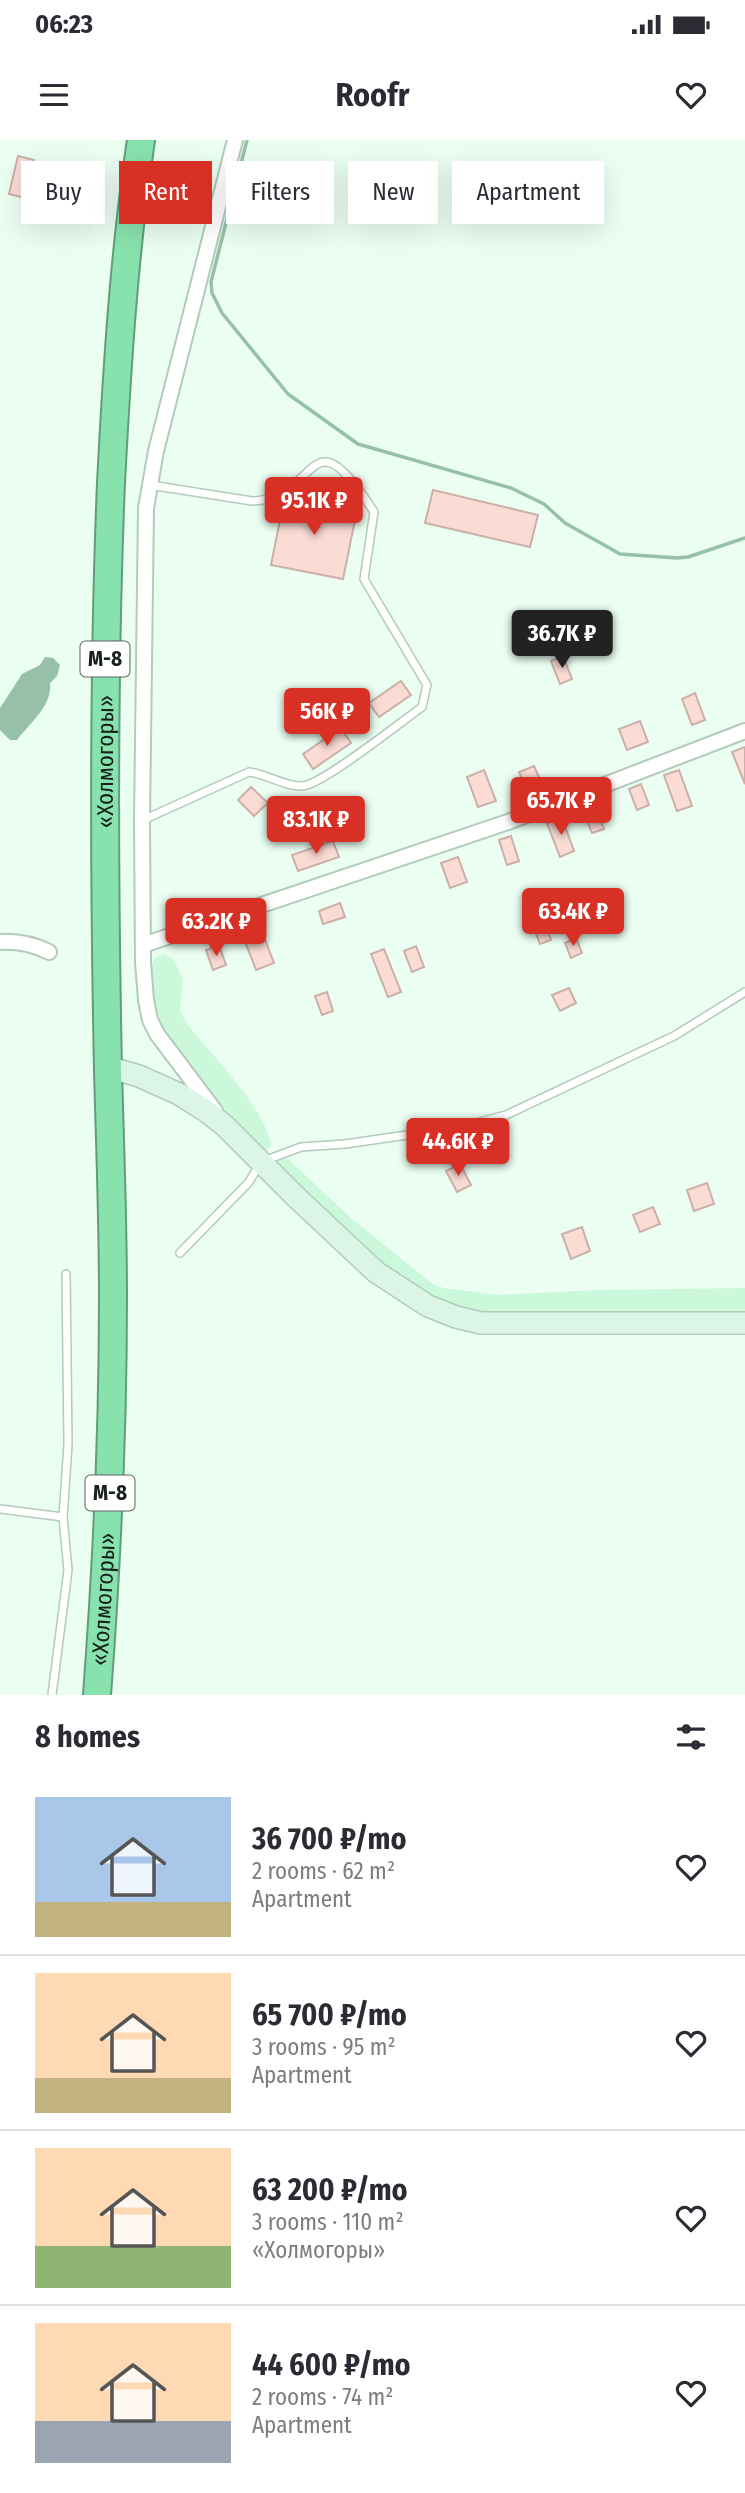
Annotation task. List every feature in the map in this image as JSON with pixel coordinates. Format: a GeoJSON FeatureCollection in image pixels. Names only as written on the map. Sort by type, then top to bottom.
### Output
{"type":"FeatureCollection","features":[{"type":"Feature","properties":{"kind":"highway","name":"«Холмогоры»"},"geometry":{"type":"LineString","coordinates":[[97,1695],[109,1504],[113,1292],[104,682],[106,602],[115,401],[125,270],[141,140]]}},
{"type":"Feature","properties":{"kind":"street"},"geometry":{"type":"LineString","coordinates":[[235,140],[174,374],[150,485],[145,527],[143,945],[144,980],[150,1020],[184,1086],[376,1272],[428,1306],[481,1323],[745,1322]]}},
{"type":"Feature","properties":{"kind":"street"},"geometry":{"type":"LineString","coordinates":[[143,945],[508,822],[745,731]]}},
{"type":"Feature","properties":{"kind":"street"},"geometry":{"type":"LineString","coordinates":[[0,942],[34,944],[49,952]]}},
{"type":"Feature","properties":{"kind":"street"},"geometry":{"type":"LineString","coordinates":[[108,1067],[184,1086]]}},
{"type":"Feature","properties":{"kind":"lane"},"geometry":{"type":"LineString","coordinates":[[142,820],[250,772],[291,784],[311,784],[422,707],[427,685],[364,579],[374,512],[359,488],[338,465],[327,462],[316,464],[288,488],[265,500],[150,485]]}},
{"type":"Feature","properties":{"kind":"lane"},"geometry":{"type":"LineString","coordinates":[[180,1252],[249,1182],[261,1162],[301,1147],[345,1144],[462,1127],[506,1115],[674,1036],[745,992]]}},
{"type":"Feature","properties":{"kind":"lane"},"geometry":{"type":"LineString","coordinates":[[52,1695],[68,1570],[63,1517],[69,1371],[65,1322],[66,1274]]}},
{"type":"Feature","properties":{"kind":"lane"},"geometry":{"type":"LineString","coordinates":[[0,1509],[63,1517]]}},
{"type":"Feature","properties":{"kind":"shaded area"},"geometry":{"type":"Polygon","coordinates":[[[45,657],[53,658],[60,665],[57,676],[50,683],[48,699],[17,740],[10,740],[0,730],[0,708],[22,674],[40,665],[45,657]]]}},
{"type":"Feature","properties":{"kind":"shaded area"},"geometry":{"type":"Polygon","coordinates":[[[164,954],[174,960],[183,980],[180,1010],[188,1025],[249,1099],[267,1131],[271,1146],[267,1150],[255,1147],[217,1102],[192,1071],[159,1021],[153,999],[151,971],[155,958],[164,954]]]}},
{"type":"Feature","properties":{"kind":"shaded area"},"geometry":{"type":"Polygon","coordinates":[[[288,1159],[352,1219],[434,1285],[496,1295],[599,1290],[745,1288],[745,1316],[506,1318],[456,1311],[409,1287],[278,1171],[278,1161],[288,1159]]]}},
{"type":"Feature","properties":{"kind":"building"},"geometry":{"type":"Polygon","coordinates":[[[18,156],[34,160],[21,161],[21,197],[9,194],[18,156]]]}},
{"type":"Feature","properties":{"kind":"building"},"geometry":{"type":"Polygon","coordinates":[[[433,490],[538,515],[530,547],[425,523],[433,490]]]}},
{"type":"Feature","properties":{"kind":"building"},"geometry":{"type":"Polygon","coordinates":[[[285,495],[357,510],[343,579],[271,565],[285,495]]]}},
{"type":"Feature","properties":{"kind":"building"},"geometry":{"type":"Polygon","coordinates":[[[563,656],[572,679],[560,684],[551,661],[563,656]]]}},
{"type":"Feature","properties":{"kind":"building"},"geometry":{"type":"Polygon","coordinates":[[[401,681],[411,695],[379,717],[369,703],[401,681]]]}},
{"type":"Feature","properties":{"kind":"building"},"geometry":{"type":"Polygon","coordinates":[[[695,693],[705,720],[692,725],[682,699],[695,693]]]}},
{"type":"Feature","properties":{"kind":"building"},"geometry":{"type":"Polygon","coordinates":[[[640,721],[648,742],[627,750],[619,729],[640,721]]]}},
{"type":"Feature","properties":{"kind":"building"},"geometry":{"type":"Polygon","coordinates":[[[341,728],[351,743],[313,769],[303,754],[341,728]]]}},
{"type":"Feature","properties":{"kind":"building"},"geometry":{"type":"Polygon","coordinates":[[[745,747],[745,784],[732,752],[745,747]]]}},
{"type":"Feature","properties":{"kind":"building"},"geometry":{"type":"Polygon","coordinates":[[[534,766],[542,784],[527,790],[519,772],[534,766]]]}},
{"type":"Feature","properties":{"kind":"building"},"geometry":{"type":"Polygon","coordinates":[[[484,770],[496,801],[478,807],[467,777],[484,770]]]}},
{"type":"Feature","properties":{"kind":"building"},"geometry":{"type":"Polygon","coordinates":[[[679,770],[692,806],[677,811],[664,775],[679,770]]]}},
{"type":"Feature","properties":{"kind":"building"},"geometry":{"type":"Polygon","coordinates":[[[641,784],[649,805],[637,810],[629,789],[641,784]]]}},
{"type":"Feature","properties":{"kind":"building"},"geometry":{"type":"Polygon","coordinates":[[[251,787],[268,803],[254,816],[238,800],[251,787]]]}},
{"type":"Feature","properties":{"kind":"building"},"geometry":{"type":"Polygon","coordinates":[[[597,809],[604,829],[592,833],[584,813],[597,809]]]}},
{"type":"Feature","properties":{"kind":"building"},"geometry":{"type":"Polygon","coordinates":[[[562,818],[574,851],[560,857],[547,823],[562,818]]]}},
{"type":"Feature","properties":{"kind":"building"},"geometry":{"type":"Polygon","coordinates":[[[511,836],[519,861],[507,865],[499,840],[511,836]]]}},
{"type":"Feature","properties":{"kind":"building"},"geometry":{"type":"Polygon","coordinates":[[[333,841],[339,857],[298,871],[292,855],[333,841]]]}},
{"type":"Feature","properties":{"kind":"building"},"geometry":{"type":"Polygon","coordinates":[[[458,857],[467,882],[450,888],[441,863],[458,857]]]}},
{"type":"Feature","properties":{"kind":"building"},"geometry":{"type":"Polygon","coordinates":[[[340,903],[345,917],[323,924],[319,911],[340,903]]]}},
{"type":"Feature","properties":{"kind":"building"},"geometry":{"type":"Polygon","coordinates":[[[544,921],[551,940],[540,944],[533,926],[544,921]]]}},
{"type":"Feature","properties":{"kind":"building"},"geometry":{"type":"Polygon","coordinates":[[[261,929],[274,963],[256,970],[243,936],[261,929]]]}},
{"type":"Feature","properties":{"kind":"building"},"geometry":{"type":"Polygon","coordinates":[[[576,938],[582,953],[571,958],[565,943],[576,938]]]}},
{"type":"Feature","properties":{"kind":"building"},"geometry":{"type":"Polygon","coordinates":[[[219,945],[226,965],[213,970],[206,950],[219,945]]]}},
{"type":"Feature","properties":{"kind":"building"},"geometry":{"type":"Polygon","coordinates":[[[416,946],[424,967],[412,972],[404,951],[416,946]]]}},
{"type":"Feature","properties":{"kind":"building"},"geometry":{"type":"Polygon","coordinates":[[[384,949],[401,992],[388,997],[371,954],[384,949]]]}},
{"type":"Feature","properties":{"kind":"building"},"geometry":{"type":"Polygon","coordinates":[[[569,988],[576,1003],[560,1011],[552,995],[569,988]]]}},
{"type":"Feature","properties":{"kind":"building"},"geometry":{"type":"Polygon","coordinates":[[[327,992],[333,1011],[322,1015],[315,996],[327,992]]]}},
{"type":"Feature","properties":{"kind":"building"},"geometry":{"type":"Polygon","coordinates":[[[460,1164],[471,1185],[457,1192],[446,1171],[460,1164]]]}},
{"type":"Feature","properties":{"kind":"building"},"geometry":{"type":"Polygon","coordinates":[[[707,1183],[714,1204],[694,1211],[687,1190],[707,1183]]]}},
{"type":"Feature","properties":{"kind":"building"},"geometry":{"type":"Polygon","coordinates":[[[653,1207],[660,1224],[640,1232],[633,1215],[653,1207]]]}},
{"type":"Feature","properties":{"kind":"building"},"geometry":{"type":"Polygon","coordinates":[[[582,1227],[590,1251],[571,1259],[562,1234],[582,1227]]]}},
{"type":"Feature","properties":{"kind":"waterway"},"geometry":{"type":"LineString","coordinates":[[247,140],[211,282],[212,293],[222,313],[288,394],[358,444],[511,488],[544,504],[565,523],[620,554],[688,557],[745,538]]}}]}
